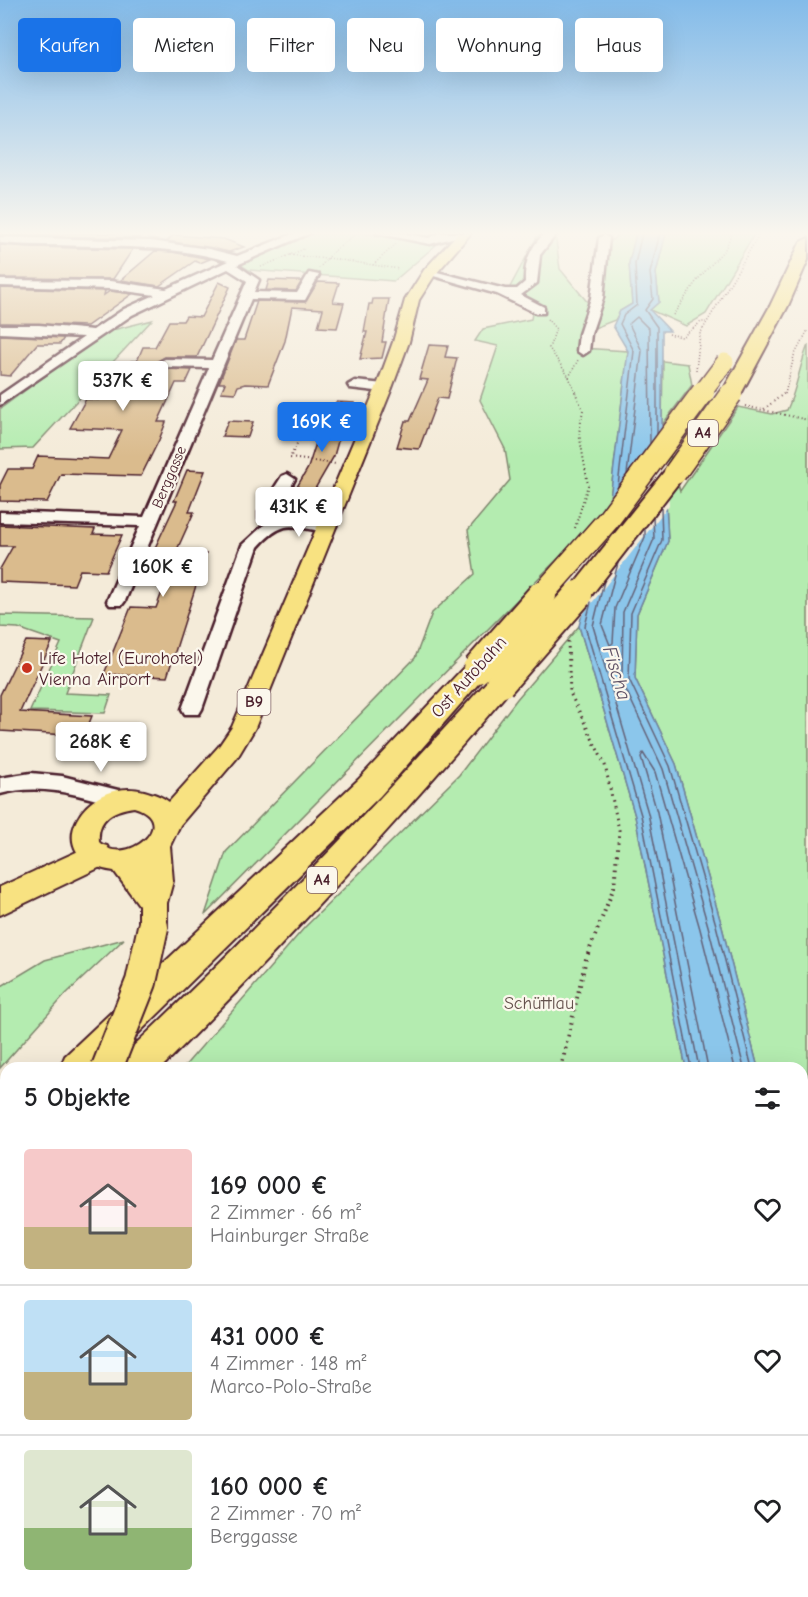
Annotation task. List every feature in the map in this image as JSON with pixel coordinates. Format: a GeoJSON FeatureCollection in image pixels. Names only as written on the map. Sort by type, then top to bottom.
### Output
{"type":"FeatureCollection","features":[{"type":"Feature","properties":{"kind":"highway","name":"Ost Autobahn"},"geometry":{"type":"LineString","coordinates":[[84,1062],[489,676],[543,638],[737,400],[778,308]]}},
{"type":"Feature","properties":{"kind":"highway","name":"Ost Autobahn"},"geometry":{"type":"LineString","coordinates":[[142,1062],[229,978],[384,816],[728,357]]}},
{"type":"Feature","properties":{"kind":"highway"},"geometry":{"type":"LineString","coordinates":[[0,882],[99,842]]}},
{"type":"Feature","properties":{"kind":"highway"},"geometry":{"type":"LineString","coordinates":[[0,902],[99,842]]}},
{"type":"Feature","properties":{"kind":"main road","name":"B9"},"geometry":{"type":"LineString","coordinates":[[110,1062],[140,990],[151,948],[153,915],[159,881],[157,846],[166,834],[168,821],[228,752],[243,728],[384,388],[401,342],[410,308]]}},
{"type":"Feature","properties":{"kind":"main road","name":"B9"},"geometry":{"type":"LineString","coordinates":[[99,842],[102,807],[134,799],[208,774]]}},
{"type":"Feature","properties":{"kind":"main road"},"geometry":{"type":"LineString","coordinates":[[134,799],[160,807],[168,821]]}},
{"type":"Feature","properties":{"kind":"main road"},"geometry":{"type":"LineString","coordinates":[[99,842],[141,856],[157,846]]}},
{"type":"Feature","properties":{"kind":"main road"},"geometry":{"type":"LineString","coordinates":[[99,842],[153,915]]}},
{"type":"Feature","properties":{"kind":"street"},"geometry":{"type":"LineString","coordinates":[[0,401],[93,334],[137,308]]}},
{"type":"Feature","properties":{"kind":"street","name":"Berggasse"},"geometry":{"type":"LineString","coordinates":[[116,602],[242,308]]}},
{"type":"Feature","properties":{"kind":"street"},"geometry":{"type":"LineString","coordinates":[[536,308],[540,310]]}},
{"type":"Feature","properties":{"kind":"street"},"geometry":{"type":"LineString","coordinates":[[583,351],[585,334],[594,308]]}},
{"type":"Feature","properties":{"kind":"street"},"geometry":{"type":"LineString","coordinates":[[0,329],[39,329],[93,334]]}},
{"type":"Feature","properties":{"kind":"street"},"geometry":{"type":"LineString","coordinates":[[165,363],[218,364]]}},
{"type":"Feature","properties":{"kind":"street"},"geometry":{"type":"LineString","coordinates":[[0,385],[18,388]]}},
{"type":"Feature","properties":{"kind":"street"},"geometry":{"type":"LineString","coordinates":[[355,385],[384,388]]}},
{"type":"Feature","properties":{"kind":"street"},"geometry":{"type":"LineString","coordinates":[[275,524],[267,518],[267,512],[287,479]]}},
{"type":"Feature","properties":{"kind":"street"},"geometry":{"type":"LineString","coordinates":[[0,517],[150,522]]}},
{"type":"Feature","properties":{"kind":"street"},"geometry":{"type":"LineString","coordinates":[[192,710],[250,545],[266,528],[275,524],[294,520],[328,526]]}},
{"type":"Feature","properties":{"kind":"street"},"geometry":{"type":"LineString","coordinates":[[0,786],[31,779],[134,799]]}},
{"type":"Feature","properties":{"kind":"street"},"geometry":{"type":"LineString","coordinates":[[69,786],[99,842]]}},
{"type":"Feature","properties":{"kind":"path"},"geometry":{"type":"LineString","coordinates":[[673,315],[678,308]]}},
{"type":"Feature","properties":{"kind":"path"},"geometry":{"type":"LineString","coordinates":[[696,371],[700,334],[715,308]]}},
{"type":"Feature","properties":{"kind":"path"},"geometry":{"type":"LineString","coordinates":[[540,310],[556,329],[549,348],[569,377],[583,411],[579,433],[588,485],[575,528]]}},
{"type":"Feature","properties":{"kind":"path"},"geometry":{"type":"LineString","coordinates":[[669,334],[682,337],[700,322],[706,322]]}},
{"type":"Feature","properties":{"kind":"path"},"geometry":{"type":"LineString","coordinates":[[762,410],[780,400],[790,387],[793,359],[808,330]]}},
{"type":"Feature","properties":{"kind":"path"},"geometry":{"type":"LineString","coordinates":[[569,377],[583,351]]}},
{"type":"Feature","properties":{"kind":"path"},"geometry":{"type":"LineString","coordinates":[[737,400],[762,410],[808,420]]}},
{"type":"Feature","properties":{"kind":"path"},"geometry":{"type":"LineString","coordinates":[[311,415],[290,458],[353,466]]}},
{"type":"Feature","properties":{"kind":"path"},"geometry":{"type":"LineString","coordinates":[[562,1062],[586,959],[614,887],[619,830],[605,765],[570,693],[568,638]]}},
{"type":"Feature","properties":{"kind":"green space"},"geometry":{"type":"Polygon","coordinates":[[[533,308],[626,308],[620,311],[615,320],[579,334],[581,348],[628,351],[609,507],[205,915],[226,852],[415,658],[432,613],[475,574],[468,530],[510,480],[505,449],[480,400],[498,346],[475,341],[483,329],[531,319],[533,308]]]}},
{"type":"Feature","properties":{"kind":"green space"},"geometry":{"type":"Polygon","coordinates":[[[653,308],[710,308],[706,314],[686,326],[650,310],[653,308]]]}},
{"type":"Feature","properties":{"kind":"green space"},"geometry":{"type":"Polygon","coordinates":[[[152,320],[33,448],[0,449],[0,409],[105,332],[152,320]]]}},
{"type":"Feature","properties":{"kind":"green space"},"geometry":{"type":"Polygon","coordinates":[[[808,345],[808,1062],[756,1062],[721,923],[676,764],[635,678],[637,614],[668,541],[662,425],[680,491],[738,407],[772,414],[787,410],[808,345]]]}},
{"type":"Feature","properties":{"kind":"green space"},"geometry":{"type":"Polygon","coordinates":[[[663,361],[688,364],[692,385],[662,425],[663,361]]]}},
{"type":"Feature","properties":{"kind":"green space"},"geometry":{"type":"Polygon","coordinates":[[[0,615],[94,617],[65,693],[111,695],[105,713],[30,711],[61,643],[18,628],[0,627],[0,615]]]}},
{"type":"Feature","properties":{"kind":"green space","name":"Schüttlau"},"geometry":{"type":"Polygon","coordinates":[[[579,626],[635,816],[685,1062],[188,1062],[305,927],[459,775],[517,699],[579,626]]]}},
{"type":"Feature","properties":{"kind":"green space"},"geometry":{"type":"Polygon","coordinates":[[[124,939],[66,994],[5,1062],[0,1062],[0,987],[45,960],[124,939]]]}},
{"type":"Feature","properties":{"kind":"water","name":"Fischa"},"geometry":{"type":"Polygon","coordinates":[[[626,308],[653,308],[650,310],[670,331],[662,331],[662,425],[668,541],[637,614],[635,678],[676,764],[721,923],[756,1062],[685,1062],[635,816],[579,626],[609,507],[628,351],[613,326],[620,311],[626,308]]]}},
{"type":"Feature","properties":{"kind":"pier"},"geometry":{"type":"Polygon","coordinates":[[[665,426],[669,505],[577,622],[607,500],[665,426]]]}},
{"type":"Feature","properties":{"kind":"building"},"geometry":{"type":"Polygon","coordinates":[[[0,308],[113,308],[87,326],[0,323],[0,308]]]}},
{"type":"Feature","properties":{"kind":"building"},"geometry":{"type":"Polygon","coordinates":[[[206,308],[220,308],[197,357],[165,357],[156,362],[165,369],[192,370],[186,383],[176,383],[158,422],[166,422],[141,476],[61,474],[47,502],[0,501],[0,485],[8,469],[32,469],[38,456],[108,459],[122,430],[70,428],[86,399],[99,400],[112,373],[124,374],[131,361],[137,361],[143,347],[155,347],[169,321],[183,321],[186,316],[201,317],[206,308]]]}},
{"type":"Feature","properties":{"kind":"building"},"geometry":{"type":"Polygon","coordinates":[[[255,308],[292,308],[285,341],[268,385],[245,384],[238,386],[235,393],[221,392],[225,383],[219,383],[236,340],[244,340],[255,308]]]}},
{"type":"Feature","properties":{"kind":"building"},"geometry":{"type":"Polygon","coordinates":[[[300,308],[343,308],[337,328],[318,327],[323,309],[300,308]]]}},
{"type":"Feature","properties":{"kind":"building"},"geometry":{"type":"Polygon","coordinates":[[[368,308],[388,308],[382,342],[386,342],[382,358],[360,359],[367,332],[364,332],[368,308]]]}},
{"type":"Feature","properties":{"kind":"building"},"geometry":{"type":"Polygon","coordinates":[[[0,335],[64,338],[60,344],[37,344],[10,376],[0,375],[0,335]]]}},
{"type":"Feature","properties":{"kind":"building"},"geometry":{"type":"Polygon","coordinates":[[[429,345],[448,346],[445,357],[457,358],[447,399],[438,398],[419,449],[397,447],[405,421],[410,421],[428,380],[419,379],[429,345]]]}},
{"type":"Feature","properties":{"kind":"building"},"geometry":{"type":"Polygon","coordinates":[[[336,402],[355,403],[351,417],[345,416],[334,456],[305,506],[287,504],[308,468],[325,415],[331,415],[336,402]]]}},
{"type":"Feature","properties":{"kind":"building"},"geometry":{"type":"Polygon","coordinates":[[[228,421],[253,422],[248,437],[222,436],[228,421]]]}},
{"type":"Feature","properties":{"kind":"building"},"geometry":{"type":"Polygon","coordinates":[[[187,470],[205,471],[189,512],[194,512],[176,552],[206,554],[167,677],[104,674],[131,607],[156,608],[171,568],[146,567],[177,501],[174,501],[187,470]]]}},
{"type":"Feature","properties":{"kind":"building"},"geometry":{"type":"Polygon","coordinates":[[[0,525],[95,529],[93,534],[122,535],[106,571],[80,570],[74,585],[0,582],[0,569],[13,546],[0,546],[0,525]]]}},
{"type":"Feature","properties":{"kind":"building","name":"Life Hotel (Eurohotel) Vienna Airport"},"geometry":{"type":"Polygon","coordinates":[[[26,641],[52,642],[20,712],[92,716],[84,736],[0,731],[0,695],[26,641]]]}},
{"type":"Feature","properties":{"kind":"place","name":"Life Hotel (Eurohotel) Vienna Airport"},"geometry":{"type":"Point","coordinates":[27,668]}}]}
